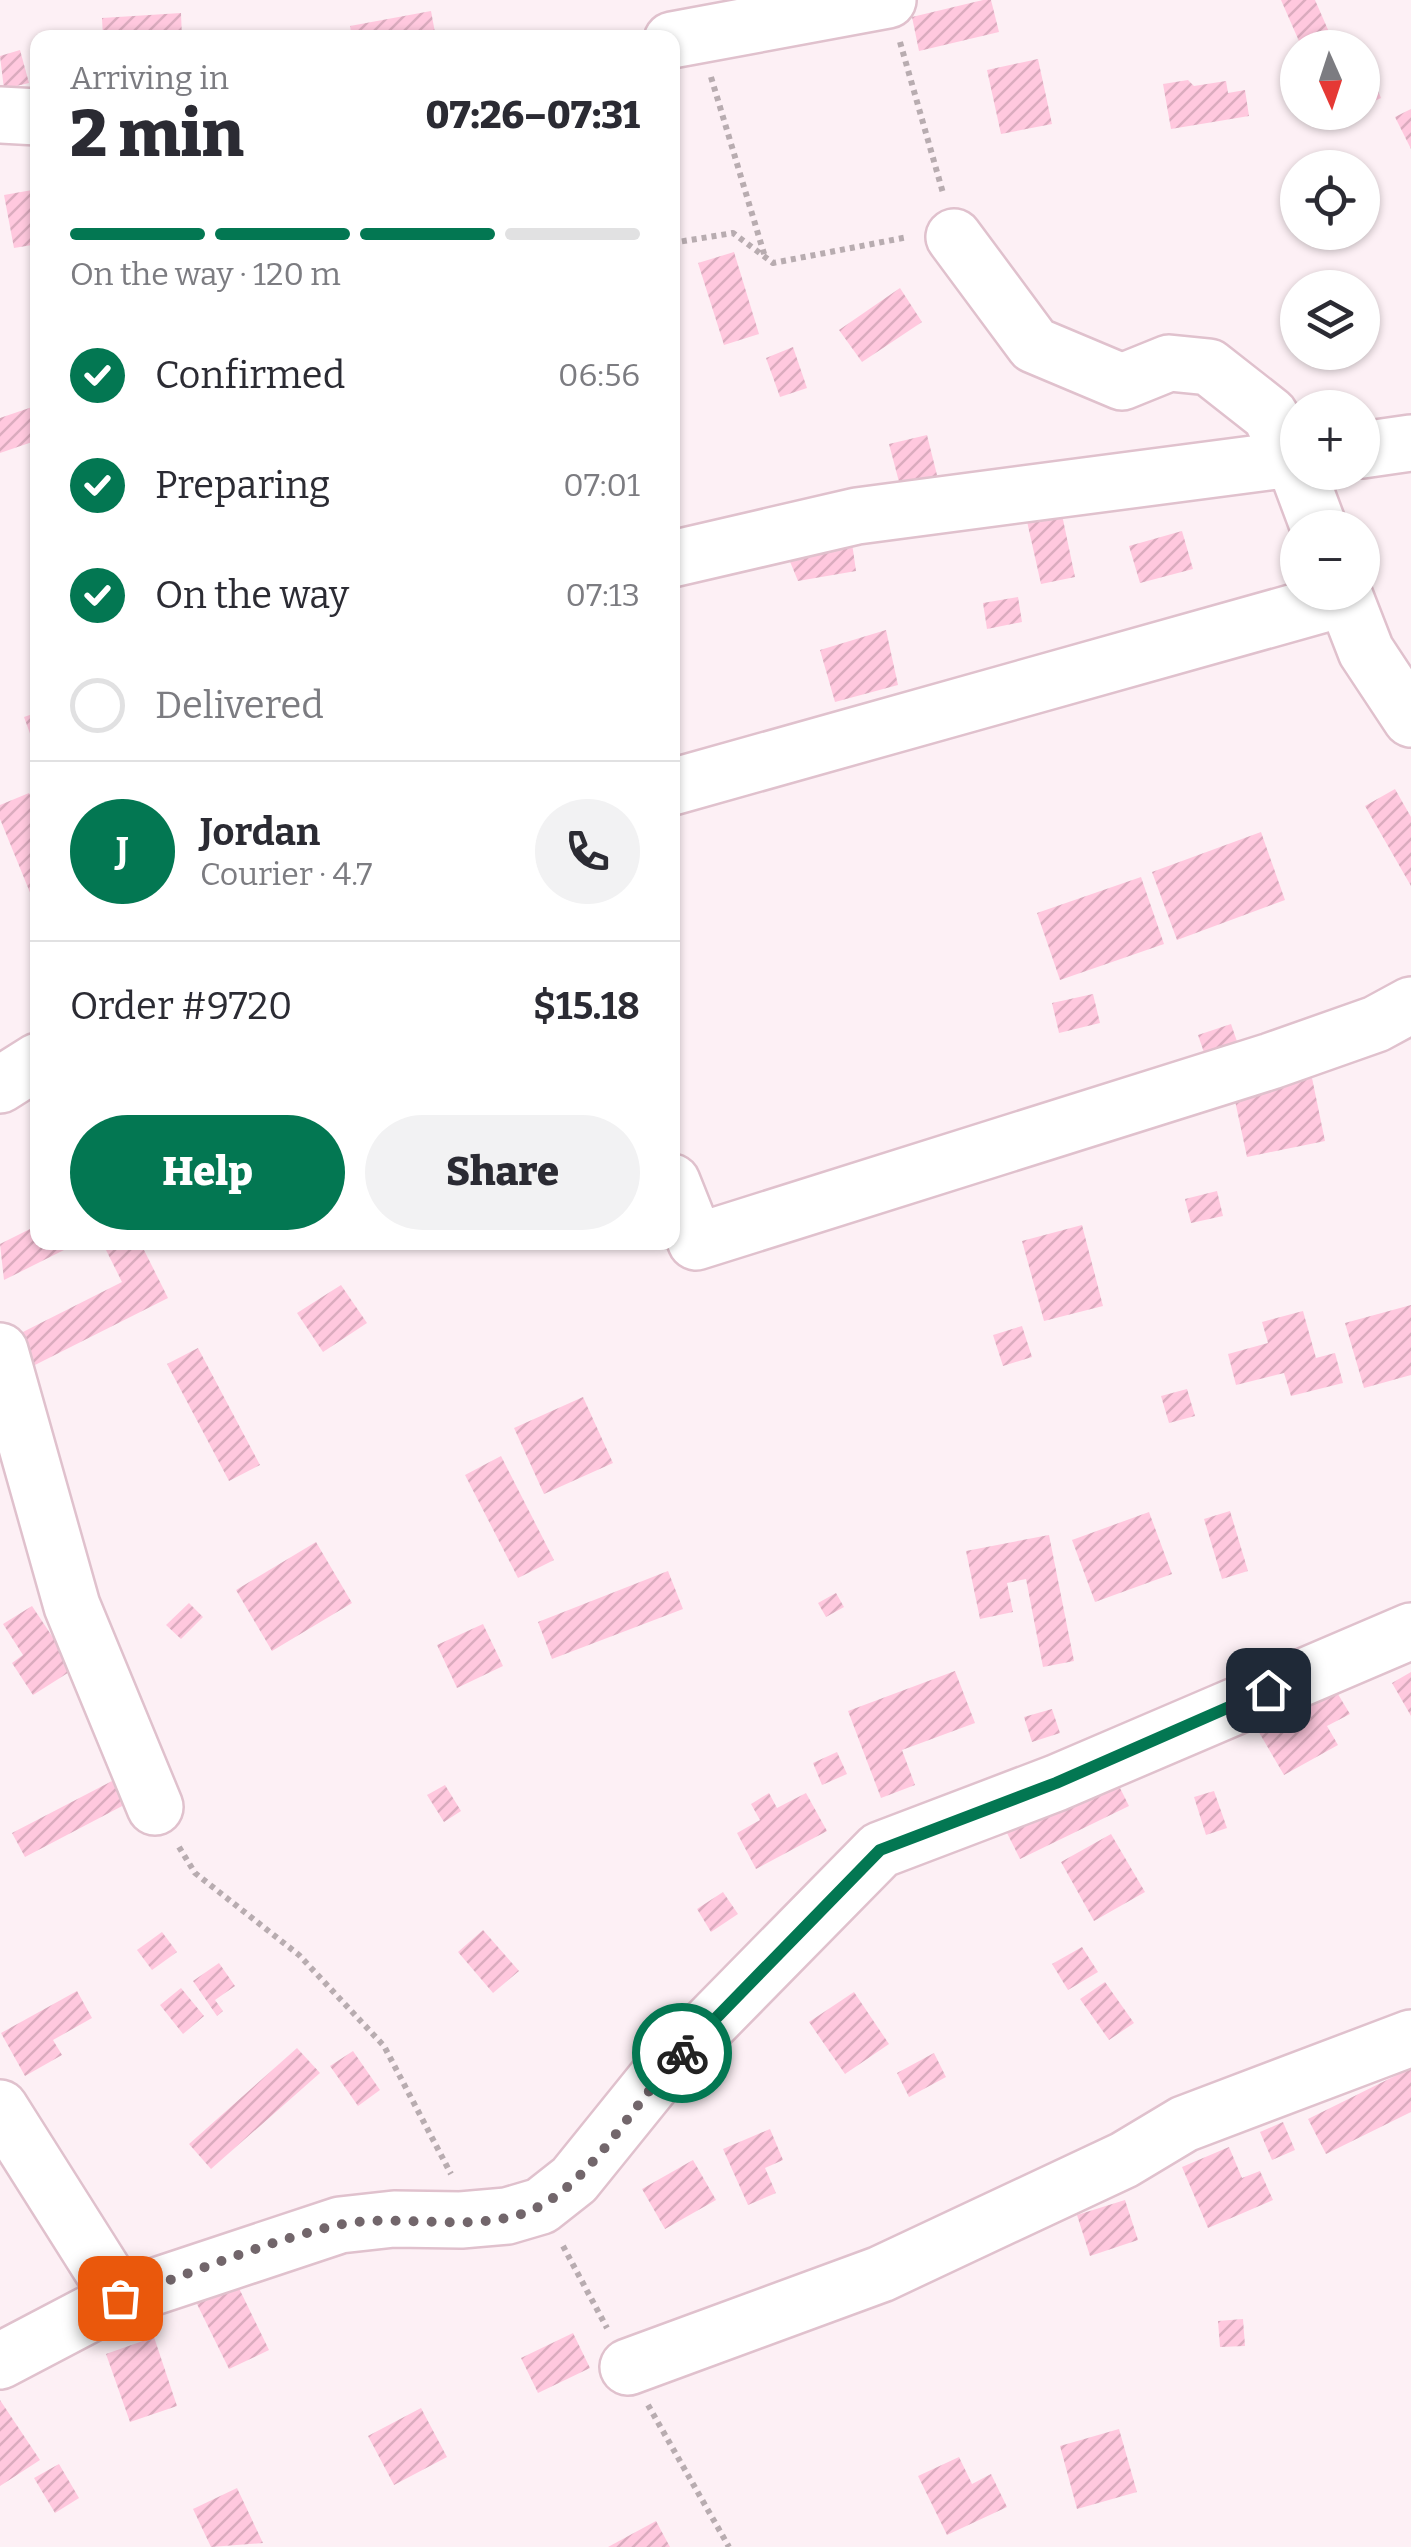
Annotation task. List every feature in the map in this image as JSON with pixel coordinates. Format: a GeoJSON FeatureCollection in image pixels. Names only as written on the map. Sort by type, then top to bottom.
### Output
{"type":"FeatureCollection","features":[{"type":"Feature","properties":{"kind":"street"},"geometry":{"type":"LineString","coordinates":[[686,37],[888,0]]}},
{"type":"Feature","properties":{"kind":"street"},"geometry":{"type":"LineString","coordinates":[[0,115],[30,117]]}},
{"type":"Feature","properties":{"kind":"street"},"geometry":{"type":"LineString","coordinates":[[954,238],[1034,346],[1122,382],[1170,364],[1209,367],[1270,415],[1280,434]]}},
{"type":"Feature","properties":{"kind":"street"},"geometry":{"type":"LineString","coordinates":[[1380,447],[1411,443]]}},
{"type":"Feature","properties":{"kind":"street"},"geometry":{"type":"LineString","coordinates":[[680,556],[857,516],[1280,467]]}},
{"type":"Feature","properties":{"kind":"street"},"geometry":{"type":"LineString","coordinates":[[680,785],[1292,610]]}},
{"type":"Feature","properties":{"kind":"street"},"geometry":{"type":"LineString","coordinates":[[1350,610],[1366,650],[1411,719]]}},
{"type":"Feature","properties":{"kind":"street"},"geometry":{"type":"LineString","coordinates":[[680,1202],[696,1242],[1272,1060],[1376,1024],[1411,1006]]}},
{"type":"Feature","properties":{"kind":"street"},"geometry":{"type":"LineString","coordinates":[[0,1085],[30,1066]]}},
{"type":"Feature","properties":{"kind":"street"},"geometry":{"type":"LineString","coordinates":[[0,1351],[72,1606],[125,1744],[155,1807]]}},
{"type":"Feature","properties":{"kind":"street"},"geometry":{"type":"LineString","coordinates":[[0,2360],[120,2298],[340,2225],[394,2219],[507,2216],[541,2206],[574,2180],[658,2076],[880,1850],[1056,1783],[1411,1631]]}},
{"type":"Feature","properties":{"kind":"street"},"geometry":{"type":"LineString","coordinates":[[628,2367],[882,2274],[1124,2160],[1184,2124],[1411,2038]]}},
{"type":"Feature","properties":{"kind":"street"},"geometry":{"type":"LineString","coordinates":[[0,2108],[120,2298]]}},
{"type":"Feature","properties":{"kind":"path"},"geometry":{"type":"LineString","coordinates":[[680,242],[733,233],[773,264],[897,237],[954,238],[888,0]]}},
{"type":"Feature","properties":{"kind":"path"},"geometry":{"type":"LineString","coordinates":[[686,37],[766,258]]}},
{"type":"Feature","properties":{"kind":"path"},"geometry":{"type":"LineString","coordinates":[[155,1807],[195,1873],[299,1955],[384,2046],[448,2162],[461,2220]]}},
{"type":"Feature","properties":{"kind":"building"},"geometry":{"type":"Polygon","coordinates":[[[991,0],[999,32],[919,51],[912,17],[991,0]]]}},
{"type":"Feature","properties":{"kind":"building"},"geometry":{"type":"Polygon","coordinates":[[[1281,0],[1315,0],[1328,30],[1294,30],[1281,0]]]}},
{"type":"Feature","properties":{"kind":"building"},"geometry":{"type":"Polygon","coordinates":[[[431,11],[435,30],[351,30],[350,26],[431,11]]]}},
{"type":"Feature","properties":{"kind":"building"},"geometry":{"type":"Polygon","coordinates":[[[181,13],[182,30],[103,30],[102,18],[181,13]]]}},
{"type":"Feature","properties":{"kind":"building"},"geometry":{"type":"Polygon","coordinates":[[[20,50],[29,83],[4,89],[0,56],[20,50]]]}},
{"type":"Feature","properties":{"kind":"building"},"geometry":{"type":"Polygon","coordinates":[[[1038,59],[1052,124],[1001,134],[987,70],[1038,59]]]}},
{"type":"Feature","properties":{"kind":"building"},"geometry":{"type":"Polygon","coordinates":[[[1188,80],[1194,86],[1226,81],[1228,93],[1245,90],[1249,116],[1171,129],[1163,84],[1188,80]]]}},
{"type":"Feature","properties":{"kind":"building"},"geometry":{"type":"Polygon","coordinates":[[[1411,109],[1411,149],[1395,117],[1411,109]]]}},
{"type":"Feature","properties":{"kind":"building"},"geometry":{"type":"Polygon","coordinates":[[[30,190],[30,245],[14,248],[4,195],[30,190]]]}},
{"type":"Feature","properties":{"kind":"building"},"geometry":{"type":"Polygon","coordinates":[[[734,252],[759,334],[724,345],[698,263],[734,252]]]}},
{"type":"Feature","properties":{"kind":"building"},"geometry":{"type":"Polygon","coordinates":[[[900,288],[922,322],[862,362],[839,330],[900,288]]]}},
{"type":"Feature","properties":{"kind":"building"},"geometry":{"type":"Polygon","coordinates":[[[793,347],[807,388],[780,397],[766,358],[793,347]]]}},
{"type":"Feature","properties":{"kind":"building"},"geometry":{"type":"Polygon","coordinates":[[[30,408],[30,443],[0,453],[0,418],[30,408]]]}},
{"type":"Feature","properties":{"kind":"building"},"geometry":{"type":"Polygon","coordinates":[[[927,435],[940,487],[903,497],[889,444],[927,435]]]}},
{"type":"Feature","properties":{"kind":"building"},"geometry":{"type":"Polygon","coordinates":[[[1061,510],[1075,577],[1041,584],[1026,517],[1061,510]]]}},
{"type":"Feature","properties":{"kind":"building"},"geometry":{"type":"Polygon","coordinates":[[[1182,531],[1193,569],[1140,583],[1129,546],[1182,531]]]}},
{"type":"Feature","properties":{"kind":"building"},"geometry":{"type":"Polygon","coordinates":[[[851,536],[856,571],[798,581],[784,547],[851,536]]]}},
{"type":"Feature","properties":{"kind":"building"},"geometry":{"type":"Polygon","coordinates":[[[1018,597],[1022,622],[987,629],[983,603],[1018,597]]]}},
{"type":"Feature","properties":{"kind":"building"},"geometry":{"type":"Polygon","coordinates":[[[886,630],[898,685],[835,702],[820,650],[886,630]]]}},
{"type":"Feature","properties":{"kind":"building"},"geometry":{"type":"Polygon","coordinates":[[[1395,789],[1411,817],[1411,886],[1365,806],[1395,789]]]}},
{"type":"Feature","properties":{"kind":"building"},"geometry":{"type":"Polygon","coordinates":[[[30,795],[30,893],[0,819],[0,805],[30,795]]]}},
{"type":"Feature","properties":{"kind":"building"},"geometry":{"type":"Polygon","coordinates":[[[1261,832],[1285,900],[1177,940],[1152,872],[1261,832]]]}},
{"type":"Feature","properties":{"kind":"building"},"geometry":{"type":"Polygon","coordinates":[[[1141,877],[1164,944],[1060,980],[1037,913],[1141,877]]]}},
{"type":"Feature","properties":{"kind":"building"},"geometry":{"type":"Polygon","coordinates":[[[1093,994],[1100,1023],[1059,1033],[1052,1003],[1093,994]]]}},
{"type":"Feature","properties":{"kind":"building"},"geometry":{"type":"Polygon","coordinates":[[[1231,1024],[1242,1056],[1209,1067],[1198,1035],[1231,1024]]]}},
{"type":"Feature","properties":{"kind":"building"},"geometry":{"type":"Polygon","coordinates":[[[1312,1078],[1325,1141],[1247,1157],[1234,1096],[1312,1078]]]}},
{"type":"Feature","properties":{"kind":"building"},"geometry":{"type":"Polygon","coordinates":[[[1217,1191],[1223,1216],[1191,1223],[1185,1199],[1217,1191]]]}},
{"type":"Feature","properties":{"kind":"building"},"geometry":{"type":"Polygon","coordinates":[[[1082,1225],[1103,1306],[1044,1321],[1022,1241],[1082,1225]]]}},
{"type":"Feature","properties":{"kind":"building"},"geometry":{"type":"Polygon","coordinates":[[[30,1229],[30,1250],[64,1250],[4,1280],[0,1244],[30,1229]]]}},
{"type":"Feature","properties":{"kind":"building"},"geometry":{"type":"Polygon","coordinates":[[[106,1250],[144,1250],[168,1298],[27,1369],[11,1338],[122,1282],[106,1250]]]}},
{"type":"Feature","properties":{"kind":"building"},"geometry":{"type":"Polygon","coordinates":[[[341,1285],[367,1323],[323,1352],[297,1313],[341,1285]]]}},
{"type":"Feature","properties":{"kind":"building"},"geometry":{"type":"Polygon","coordinates":[[[1411,1305],[1411,1375],[1364,1388],[1345,1323],[1411,1305]]]}},
{"type":"Feature","properties":{"kind":"building"},"geometry":{"type":"Polygon","coordinates":[[[1303,1311],[1316,1358],[1335,1353],[1343,1383],[1291,1396],[1284,1373],[1236,1385],[1228,1354],[1268,1343],[1262,1322],[1303,1311]]]}},
{"type":"Feature","properties":{"kind":"building"},"geometry":{"type":"Polygon","coordinates":[[[1022,1326],[1032,1357],[1003,1366],[993,1335],[1022,1326]]]}},
{"type":"Feature","properties":{"kind":"building"},"geometry":{"type":"Polygon","coordinates":[[[198,1348],[260,1465],[229,1481],[167,1364],[198,1348]]]}},
{"type":"Feature","properties":{"kind":"building"},"geometry":{"type":"Polygon","coordinates":[[[1187,1389],[1195,1416],[1169,1423],[1161,1396],[1187,1389]]]}},
{"type":"Feature","properties":{"kind":"building"},"geometry":{"type":"Polygon","coordinates":[[[583,1397],[613,1463],[544,1494],[514,1428],[583,1397]]]}},
{"type":"Feature","properties":{"kind":"building"},"geometry":{"type":"Polygon","coordinates":[[[501,1456],[554,1560],[518,1578],[465,1475],[501,1456]]]}},
{"type":"Feature","properties":{"kind":"building"},"geometry":{"type":"Polygon","coordinates":[[[1230,1511],[1248,1571],[1222,1579],[1204,1519],[1230,1511]]]}},
{"type":"Feature","properties":{"kind":"building"},"geometry":{"type":"Polygon","coordinates":[[[1149,1512],[1172,1574],[1095,1602],[1072,1540],[1149,1512]]]}},
{"type":"Feature","properties":{"kind":"building"},"geometry":{"type":"Polygon","coordinates":[[[1049,1535],[1074,1661],[1043,1667],[1026,1579],[1007,1583],[1013,1612],[980,1619],[966,1551],[1049,1535]]]}},
{"type":"Feature","properties":{"kind":"building"},"geometry":{"type":"Polygon","coordinates":[[[316,1542],[352,1603],[272,1651],[236,1590],[316,1542]]]}},
{"type":"Feature","properties":{"kind":"building"},"geometry":{"type":"Polygon","coordinates":[[[668,1571],[683,1609],[552,1659],[538,1622],[668,1571]]]}},
{"type":"Feature","properties":{"kind":"building"},"geometry":{"type":"Polygon","coordinates":[[[836,1593],[844,1607],[826,1617],[818,1603],[836,1593]]]}},
{"type":"Feature","properties":{"kind":"building"},"geometry":{"type":"Polygon","coordinates":[[[189,1603],[203,1617],[181,1639],[166,1625],[189,1603]]]}},
{"type":"Feature","properties":{"kind":"building"},"geometry":{"type":"Polygon","coordinates":[[[32,1606],[74,1669],[33,1695],[12,1663],[23,1655],[3,1624],[32,1606]]]}},
{"type":"Feature","properties":{"kind":"building"},"geometry":{"type":"Polygon","coordinates":[[[483,1624],[503,1666],[457,1688],[437,1645],[483,1624]]]}},
{"type":"Feature","properties":{"kind":"building"},"geometry":{"type":"Polygon","coordinates":[[[955,1671],[975,1723],[902,1750],[915,1785],[881,1798],[848,1711],[955,1671]]]}},
{"type":"Feature","properties":{"kind":"building"},"geometry":{"type":"Polygon","coordinates":[[[1411,1672],[1411,1716],[1392,1683],[1411,1672]]]}},
{"type":"Feature","properties":{"kind":"building"},"geometry":{"type":"Polygon","coordinates":[[[1333,1686],[1350,1714],[1327,1726],[1338,1745],[1284,1775],[1257,1729],[1333,1686]]]}},
{"type":"Feature","properties":{"kind":"building"},"geometry":{"type":"Polygon","coordinates":[[[1052,1709],[1060,1733],[1032,1742],[1024,1717],[1052,1709]]]}},
{"type":"Feature","properties":{"kind":"building"},"geometry":{"type":"Polygon","coordinates":[[[837,1752],[847,1774],[822,1785],[813,1763],[837,1752]]]}},
{"type":"Feature","properties":{"kind":"building"},"geometry":{"type":"Polygon","coordinates":[[[1115,1778],[1129,1806],[1020,1859],[1006,1831],[1115,1778]]]}},
{"type":"Feature","properties":{"kind":"building"},"geometry":{"type":"Polygon","coordinates":[[[114,1780],[126,1804],[25,1857],[12,1833],[114,1780]]]}},
{"type":"Feature","properties":{"kind":"building"},"geometry":{"type":"Polygon","coordinates":[[[445,1785],[461,1811],[444,1822],[427,1795],[445,1785]]]}},
{"type":"Feature","properties":{"kind":"building"},"geometry":{"type":"Polygon","coordinates":[[[1214,1791],[1227,1828],[1206,1835],[1194,1797],[1214,1791]]]}},
{"type":"Feature","properties":{"kind":"building"},"geometry":{"type":"Polygon","coordinates":[[[769,1793],[777,1808],[806,1793],[827,1831],[756,1869],[737,1833],[760,1820],[751,1804],[769,1793]]]}},
{"type":"Feature","properties":{"kind":"building"},"geometry":{"type":"Polygon","coordinates":[[[1111,1834],[1145,1892],[1094,1921],[1061,1862],[1111,1834]]]}},
{"type":"Feature","properties":{"kind":"building"},"geometry":{"type":"Polygon","coordinates":[[[723,1892],[738,1914],[711,1932],[697,1909],[723,1892]]]}},
{"type":"Feature","properties":{"kind":"building"},"geometry":{"type":"Polygon","coordinates":[[[483,1930],[519,1971],[493,1993],[458,1952],[483,1930]]]}},
{"type":"Feature","properties":{"kind":"building"},"geometry":{"type":"Polygon","coordinates":[[[162,1932],[177,1952],[152,1970],[137,1950],[162,1932]]]}},
{"type":"Feature","properties":{"kind":"building"},"geometry":{"type":"Polygon","coordinates":[[[1082,1947],[1098,1972],[1068,1990],[1052,1964],[1082,1947]]]}},
{"type":"Feature","properties":{"kind":"building"},"geometry":{"type":"Polygon","coordinates":[[[219,1963],[235,1986],[215,2000],[223,2011],[217,2016],[193,1981],[219,1963]]]}},
{"type":"Feature","properties":{"kind":"building"},"geometry":{"type":"Polygon","coordinates":[[[1105,1982],[1134,2023],[1109,2040],[1080,1999],[1105,1982]]]}},
{"type":"Feature","properties":{"kind":"building"},"geometry":{"type":"Polygon","coordinates":[[[181,1988],[204,2016],[183,2034],[160,2005],[181,1988]]]}},
{"type":"Feature","properties":{"kind":"building"},"geometry":{"type":"Polygon","coordinates":[[[77,1991],[92,2018],[53,2040],[62,2055],[25,2076],[1,2033],[77,1991]]]}},
{"type":"Feature","properties":{"kind":"building"},"geometry":{"type":"Polygon","coordinates":[[[854,1992],[889,2044],[845,2074],[809,2022],[854,1992]]]}},
{"type":"Feature","properties":{"kind":"building"},"geometry":{"type":"Polygon","coordinates":[[[297,2048],[320,2073],[211,2169],[189,2144],[297,2048]]]}},
{"type":"Feature","properties":{"kind":"building"},"geometry":{"type":"Polygon","coordinates":[[[353,2051],[380,2090],[358,2106],[330,2066],[353,2051]]]}},
{"type":"Feature","properties":{"kind":"building"},"geometry":{"type":"Polygon","coordinates":[[[934,2053],[946,2077],[909,2097],[897,2073],[934,2053]]]}},
{"type":"Feature","properties":{"kind":"building"},"geometry":{"type":"Polygon","coordinates":[[[1411,2068],[1411,2112],[1326,2154],[1308,2119],[1411,2068]]]}},
{"type":"Feature","properties":{"kind":"building"},"geometry":{"type":"Polygon","coordinates":[[[1283,2122],[1295,2150],[1272,2160],[1260,2132],[1283,2122]]]}},
{"type":"Feature","properties":{"kind":"building"},"geometry":{"type":"Polygon","coordinates":[[[770,2129],[783,2160],[765,2168],[776,2193],[748,2205],[723,2149],[770,2129]]]}},
{"type":"Feature","properties":{"kind":"building"},"geometry":{"type":"Polygon","coordinates":[[[1229,2147],[1242,2178],[1260,2171],[1273,2200],[1208,2228],[1182,2167],[1229,2147]]]}},
{"type":"Feature","properties":{"kind":"building"},"geometry":{"type":"Polygon","coordinates":[[[693,2160],[716,2200],[665,2229],[642,2189],[693,2160]]]}},
{"type":"Feature","properties":{"kind":"building"},"geometry":{"type":"Polygon","coordinates":[[[1125,2200],[1138,2240],[1090,2256],[1077,2215],[1125,2200]]]}},
{"type":"Feature","properties":{"kind":"building"},"geometry":{"type":"Polygon","coordinates":[[[235,2280],[269,2350],[229,2369],[195,2300],[235,2280]]]}},
{"type":"Feature","properties":{"kind":"building"},"geometry":{"type":"Polygon","coordinates":[[[1243,2319],[1245,2346],[1220,2347],[1218,2321],[1243,2319]]]}},
{"type":"Feature","properties":{"kind":"building"},"geometry":{"type":"Polygon","coordinates":[[[573,2333],[590,2368],[538,2393],[521,2358],[573,2333]]]}},
{"type":"Feature","properties":{"kind":"building"},"geometry":{"type":"Polygon","coordinates":[[[154,2337],[177,2406],[130,2422],[106,2354],[154,2337]]]}},
{"type":"Feature","properties":{"kind":"building"},"geometry":{"type":"Polygon","coordinates":[[[0,2400],[40,2460],[0,2486],[0,2400]]]}},
{"type":"Feature","properties":{"kind":"building"},"geometry":{"type":"Polygon","coordinates":[[[421,2408],[447,2457],[394,2485],[368,2436],[421,2408]]]}},
{"type":"Feature","properties":{"kind":"building"},"geometry":{"type":"Polygon","coordinates":[[[1119,2429],[1137,2492],[1077,2509],[1060,2446],[1119,2429]]]}},
{"type":"Feature","properties":{"kind":"building"},"geometry":{"type":"Polygon","coordinates":[[[959,2457],[972,2484],[991,2474],[1007,2507],[947,2535],[918,2476],[959,2457]]]}},
{"type":"Feature","properties":{"kind":"building"},"geometry":{"type":"Polygon","coordinates":[[[59,2464],[79,2498],[55,2513],[34,2478],[59,2464]]]}},
{"type":"Feature","properties":{"kind":"building"},"geometry":{"type":"Polygon","coordinates":[[[237,2488],[263,2543],[211,2547],[193,2509],[237,2488]]]}},
{"type":"Feature","properties":{"kind":"building"},"geometry":{"type":"Polygon","coordinates":[[[656,2521],[670,2547],[608,2547],[656,2521]]]}},
{"type":"Feature","properties":{"kind":"way so far"},"geometry":{"type":"LineString","coordinates":[[120,2298],[340,2225],[394,2219],[507,2216],[541,2206],[574,2180],[658,2076],[682,2053]]}},
{"type":"Feature","properties":{"kind":"route"},"geometry":{"type":"LineString","coordinates":[[682,2053],[880,1850],[1056,1783],[1268,1690]]}}]}
